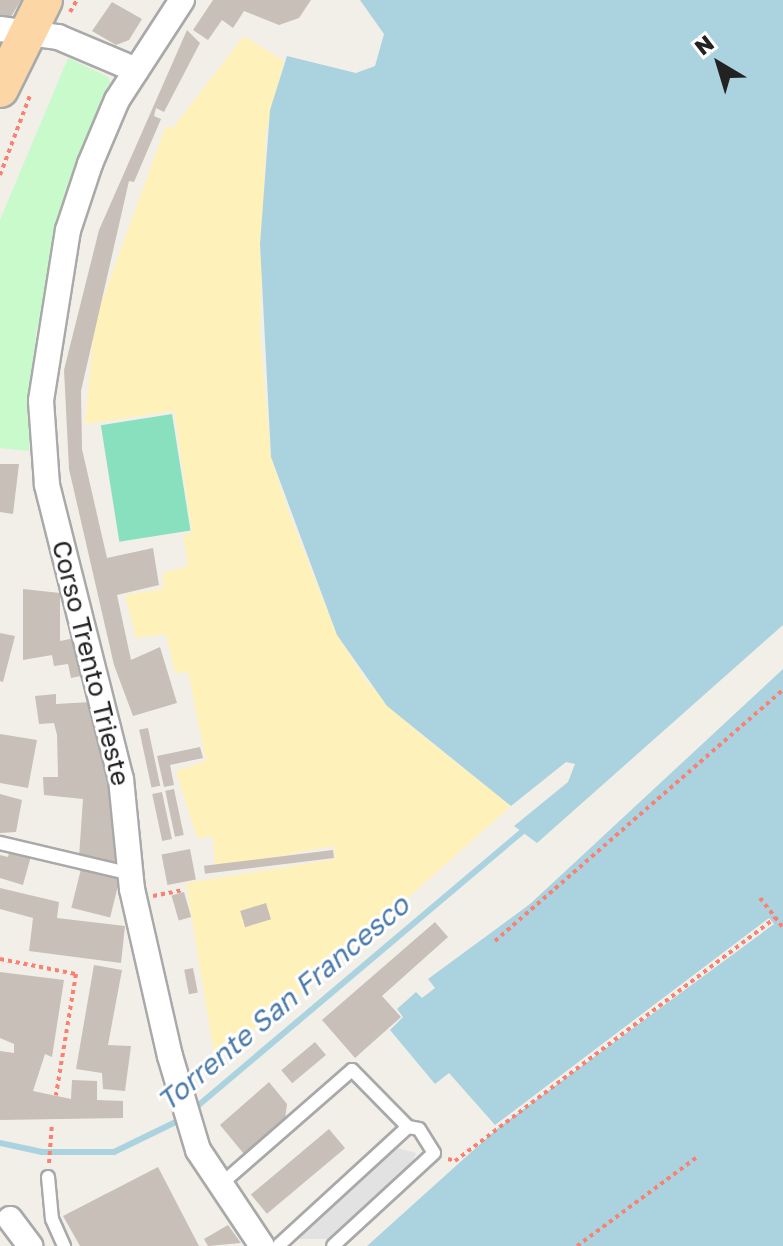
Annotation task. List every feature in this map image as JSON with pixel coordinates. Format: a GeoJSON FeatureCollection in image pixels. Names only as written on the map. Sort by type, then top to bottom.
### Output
{"type":"FeatureCollection","features":[{"type":"Feature","properties":{"kind":"main road"},"geometry":{"type":"LineString","coordinates":[[17,87],[11,31],[44,0]]}},
{"type":"Feature","properties":{"kind":"street","name":"Corso Trento Trieste"},"geometry":{"type":"LineString","coordinates":[[182,0],[136,70],[100,138],[68,230],[41,401],[47,485],[121,779],[135,900],[170,1056],[198,1150],[225,1181],[262,1246]]}},
{"type":"Feature","properties":{"kind":"street"},"geometry":{"type":"LineString","coordinates":[[11,31],[58,37],[136,70]]}},
{"type":"Feature","properties":{"kind":"street"},"geometry":{"type":"LineString","coordinates":[[10,1219],[30,1246]]}},
{"type":"Feature","properties":{"kind":"lane"},"geometry":{"type":"LineString","coordinates":[[0,843],[131,874]]}},
{"type":"Feature","properties":{"kind":"lane"},"geometry":{"type":"LineString","coordinates":[[225,1181],[352,1070],[408,1127],[419,1129],[434,1153],[333,1246]]}},
{"type":"Feature","properties":{"kind":"lane"},"geometry":{"type":"LineString","coordinates":[[279,1245],[408,1127]]}},
{"type":"Feature","properties":{"kind":"lane"},"geometry":{"type":"LineString","coordinates":[[48,1177],[52,1219],[64,1246]]}},
{"type":"Feature","properties":{"kind":"lane"},"geometry":{"type":"LineString","coordinates":[[269,1246],[285,1246]]}},
{"type":"Feature","properties":{"kind":"path"},"geometry":{"type":"LineString","coordinates":[[0,175],[17,87]]}},
{"type":"Feature","properties":{"kind":"path"},"geometry":{"type":"LineString","coordinates":[[495,941],[783,690]]}},
{"type":"Feature","properties":{"kind":"path"},"geometry":{"type":"LineString","coordinates":[[135,900],[183,890]]}},
{"type":"Feature","properties":{"kind":"path"},"geometry":{"type":"LineString","coordinates":[[760,898],[783,927]]}},
{"type":"Feature","properties":{"kind":"path"},"geometry":{"type":"LineString","coordinates":[[434,1153],[455,1161],[775,918]]}},
{"type":"Feature","properties":{"kind":"path"},"geometry":{"type":"LineString","coordinates":[[0,959],[76,974],[56,1095]]}},
{"type":"Feature","properties":{"kind":"path"},"geometry":{"type":"LineString","coordinates":[[48,1177],[52,1123]]}},
{"type":"Feature","properties":{"kind":"path"},"geometry":{"type":"LineString","coordinates":[[577,1246],[696,1158]]}},
{"type":"Feature","properties":{"kind":"sand"},"geometry":{"type":"Polygon","coordinates":[[[244,36],[284,61],[266,133],[260,333],[271,457],[288,510],[337,635],[367,682],[414,729],[511,806],[277,1014],[214,1053],[186,883],[335,859],[334,846],[215,868],[213,836],[197,838],[176,771],[206,761],[188,672],[175,673],[166,634],[136,638],[125,595],[163,589],[163,573],[188,566],[183,536],[192,532],[174,411],[85,424],[95,320],[166,125],[172,129],[244,36]]]}},
{"type":"Feature","properties":{"kind":"green space"},"geometry":{"type":"Polygon","coordinates":[[[68,58],[108,77],[112,87],[36,331],[29,451],[0,448],[0,220],[68,58]]]}},
{"type":"Feature","properties":{"kind":"green space"},"geometry":{"type":"Polygon","coordinates":[[[172,414],[190,531],[119,542],[101,425],[172,414]]]}},
{"type":"Feature","properties":{"kind":"shaded area"},"geometry":{"type":"Polygon","coordinates":[[[397,1148],[416,1153],[411,1166],[328,1239],[294,1239],[397,1148]]]}},
{"type":"Feature","properties":{"kind":"water"},"geometry":{"type":"Polygon","coordinates":[[[360,0],[783,0],[783,625],[537,843],[514,826],[568,782],[575,764],[566,762],[511,806],[387,706],[337,635],[271,457],[260,244],[270,110],[287,56],[356,73],[375,66],[384,34],[360,0]]]}},
{"type":"Feature","properties":{"kind":"water"},"geometry":{"type":"Polygon","coordinates":[[[783,669],[783,1246],[367,1246],[498,1128],[774,924],[769,918],[495,1125],[449,1073],[435,1084],[390,1030],[403,1017],[397,1009],[416,992],[422,998],[435,988],[428,979],[530,904],[783,669]]]}},
{"type":"Feature","properties":{"kind":"building"},"geometry":{"type":"Polygon","coordinates":[[[0,0],[21,0],[11,17],[0,15],[0,0]]]}},
{"type":"Feature","properties":{"kind":"building"},"geometry":{"type":"Polygon","coordinates":[[[213,0],[311,0],[299,18],[279,25],[244,11],[233,28],[222,20],[208,40],[193,30],[213,0]]]}},
{"type":"Feature","properties":{"kind":"building"},"geometry":{"type":"Polygon","coordinates":[[[112,2],[142,19],[129,40],[116,45],[92,31],[112,2]]]}},
{"type":"Feature","properties":{"kind":"building"},"geometry":{"type":"Polygon","coordinates":[[[187,30],[200,43],[164,112],[156,108],[154,116],[161,119],[134,182],[129,181],[81,391],[82,449],[107,558],[153,548],[159,585],[117,595],[131,660],[160,647],[177,703],[133,716],[114,665],[69,469],[64,370],[99,230],[187,30]]]}},
{"type":"Feature","properties":{"kind":"building"},"geometry":{"type":"Polygon","coordinates":[[[0,464],[19,464],[13,514],[0,512],[0,464]]]}},
{"type":"Feature","properties":{"kind":"building"},"geometry":{"type":"Polygon","coordinates":[[[23,589],[60,593],[60,641],[80,637],[86,675],[71,678],[68,664],[54,666],[52,655],[23,660],[23,589]]]}},
{"type":"Feature","properties":{"kind":"building"},"geometry":{"type":"Polygon","coordinates":[[[0,633],[15,636],[3,682],[0,681],[0,633]]]}},
{"type":"Feature","properties":{"kind":"building"},"geometry":{"type":"Polygon","coordinates":[[[56,694],[56,704],[91,702],[113,801],[118,869],[79,857],[83,799],[44,795],[43,777],[58,777],[57,735],[54,723],[39,724],[35,696],[56,694]]]}},
{"type":"Feature","properties":{"kind":"building"},"geometry":{"type":"Polygon","coordinates":[[[148,728],[160,786],[151,788],[139,730],[148,728]]]}},
{"type":"Feature","properties":{"kind":"building"},"geometry":{"type":"Polygon","coordinates":[[[0,734],[37,740],[28,788],[0,783],[0,734]]]}},
{"type":"Feature","properties":{"kind":"building"},"geometry":{"type":"Polygon","coordinates":[[[200,747],[203,758],[170,765],[174,785],[164,787],[157,756],[200,747]]]}},
{"type":"Feature","properties":{"kind":"building"},"geometry":{"type":"Polygon","coordinates":[[[174,789],[184,835],[175,837],[165,791],[174,789]]]}},
{"type":"Feature","properties":{"kind":"building"},"geometry":{"type":"Polygon","coordinates":[[[162,792],[172,839],[162,841],[152,794],[162,792]]]}},
{"type":"Feature","properties":{"kind":"building"},"geometry":{"type":"Polygon","coordinates":[[[0,794],[22,800],[16,832],[0,833],[0,794]]]}},
{"type":"Feature","properties":{"kind":"building"},"geometry":{"type":"Polygon","coordinates":[[[10,849],[31,856],[23,885],[0,878],[0,855],[8,857],[10,849]]]}},
{"type":"Feature","properties":{"kind":"building"},"geometry":{"type":"Polygon","coordinates":[[[190,849],[196,879],[167,885],[162,855],[190,849]]]}},
{"type":"Feature","properties":{"kind":"building"},"geometry":{"type":"Polygon","coordinates":[[[333,850],[334,858],[205,874],[204,866],[333,850]]]}},
{"type":"Feature","properties":{"kind":"building"},"geometry":{"type":"Polygon","coordinates":[[[81,869],[120,879],[110,917],[71,908],[81,869]]]}},
{"type":"Feature","properties":{"kind":"building"},"geometry":{"type":"Polygon","coordinates":[[[0,888],[59,902],[57,918],[125,926],[121,963],[29,951],[33,918],[0,909],[0,888]]]}},
{"type":"Feature","properties":{"kind":"building"},"geometry":{"type":"Polygon","coordinates":[[[184,892],[191,917],[179,921],[172,896],[184,892]]]}},
{"type":"Feature","properties":{"kind":"building"},"geometry":{"type":"Polygon","coordinates":[[[266,903],[271,919],[245,927],[240,911],[266,903]]]}},
{"type":"Feature","properties":{"kind":"building"},"geometry":{"type":"Polygon","coordinates":[[[435,922],[448,937],[382,996],[401,1017],[355,1058],[322,1020],[435,922]]]}},
{"type":"Feature","properties":{"kind":"building"},"geometry":{"type":"Polygon","coordinates":[[[94,965],[122,970],[108,1045],[131,1046],[125,1091],[103,1089],[102,1073],[76,1069],[94,965]]]}},
{"type":"Feature","properties":{"kind":"building"},"geometry":{"type":"Polygon","coordinates":[[[193,968],[198,993],[189,994],[184,970],[193,968]]]}},
{"type":"Feature","properties":{"kind":"building"},"geometry":{"type":"Polygon","coordinates":[[[0,972],[64,980],[52,1057],[45,1054],[33,1091],[71,1099],[72,1080],[97,1081],[97,1100],[123,1101],[123,1118],[0,1120],[0,1051],[14,1053],[14,1044],[0,1038],[0,972]]]}},
{"type":"Feature","properties":{"kind":"building"},"geometry":{"type":"Polygon","coordinates":[[[315,1042],[326,1055],[292,1083],[281,1070],[315,1042]]]}},
{"type":"Feature","properties":{"kind":"building"},"geometry":{"type":"Polygon","coordinates":[[[269,1082],[287,1104],[285,1119],[244,1154],[220,1125],[269,1082]]]}},
{"type":"Feature","properties":{"kind":"building"},"geometry":{"type":"Polygon","coordinates":[[[329,1129],[345,1148],[267,1214],[251,1195],[329,1129]]]}},
{"type":"Feature","properties":{"kind":"building"},"geometry":{"type":"Polygon","coordinates":[[[158,1167],[199,1246],[80,1246],[63,1216],[158,1167]]]}},
{"type":"Feature","properties":{"kind":"building"},"geometry":{"type":"Polygon","coordinates":[[[228,1225],[241,1243],[208,1246],[204,1239],[228,1225]]]}},
{"type":"Feature","properties":{"kind":"waterway","name":"Torrente San Francesco"},"geometry":{"type":"LineString","coordinates":[[194,1109],[522,832]]}},
{"type":"Feature","properties":{"kind":"waterway","name":"Torrente San Francesco"},"geometry":{"type":"LineString","coordinates":[[0,1143],[42,1152],[114,1152],[182,1119]]}}]}
